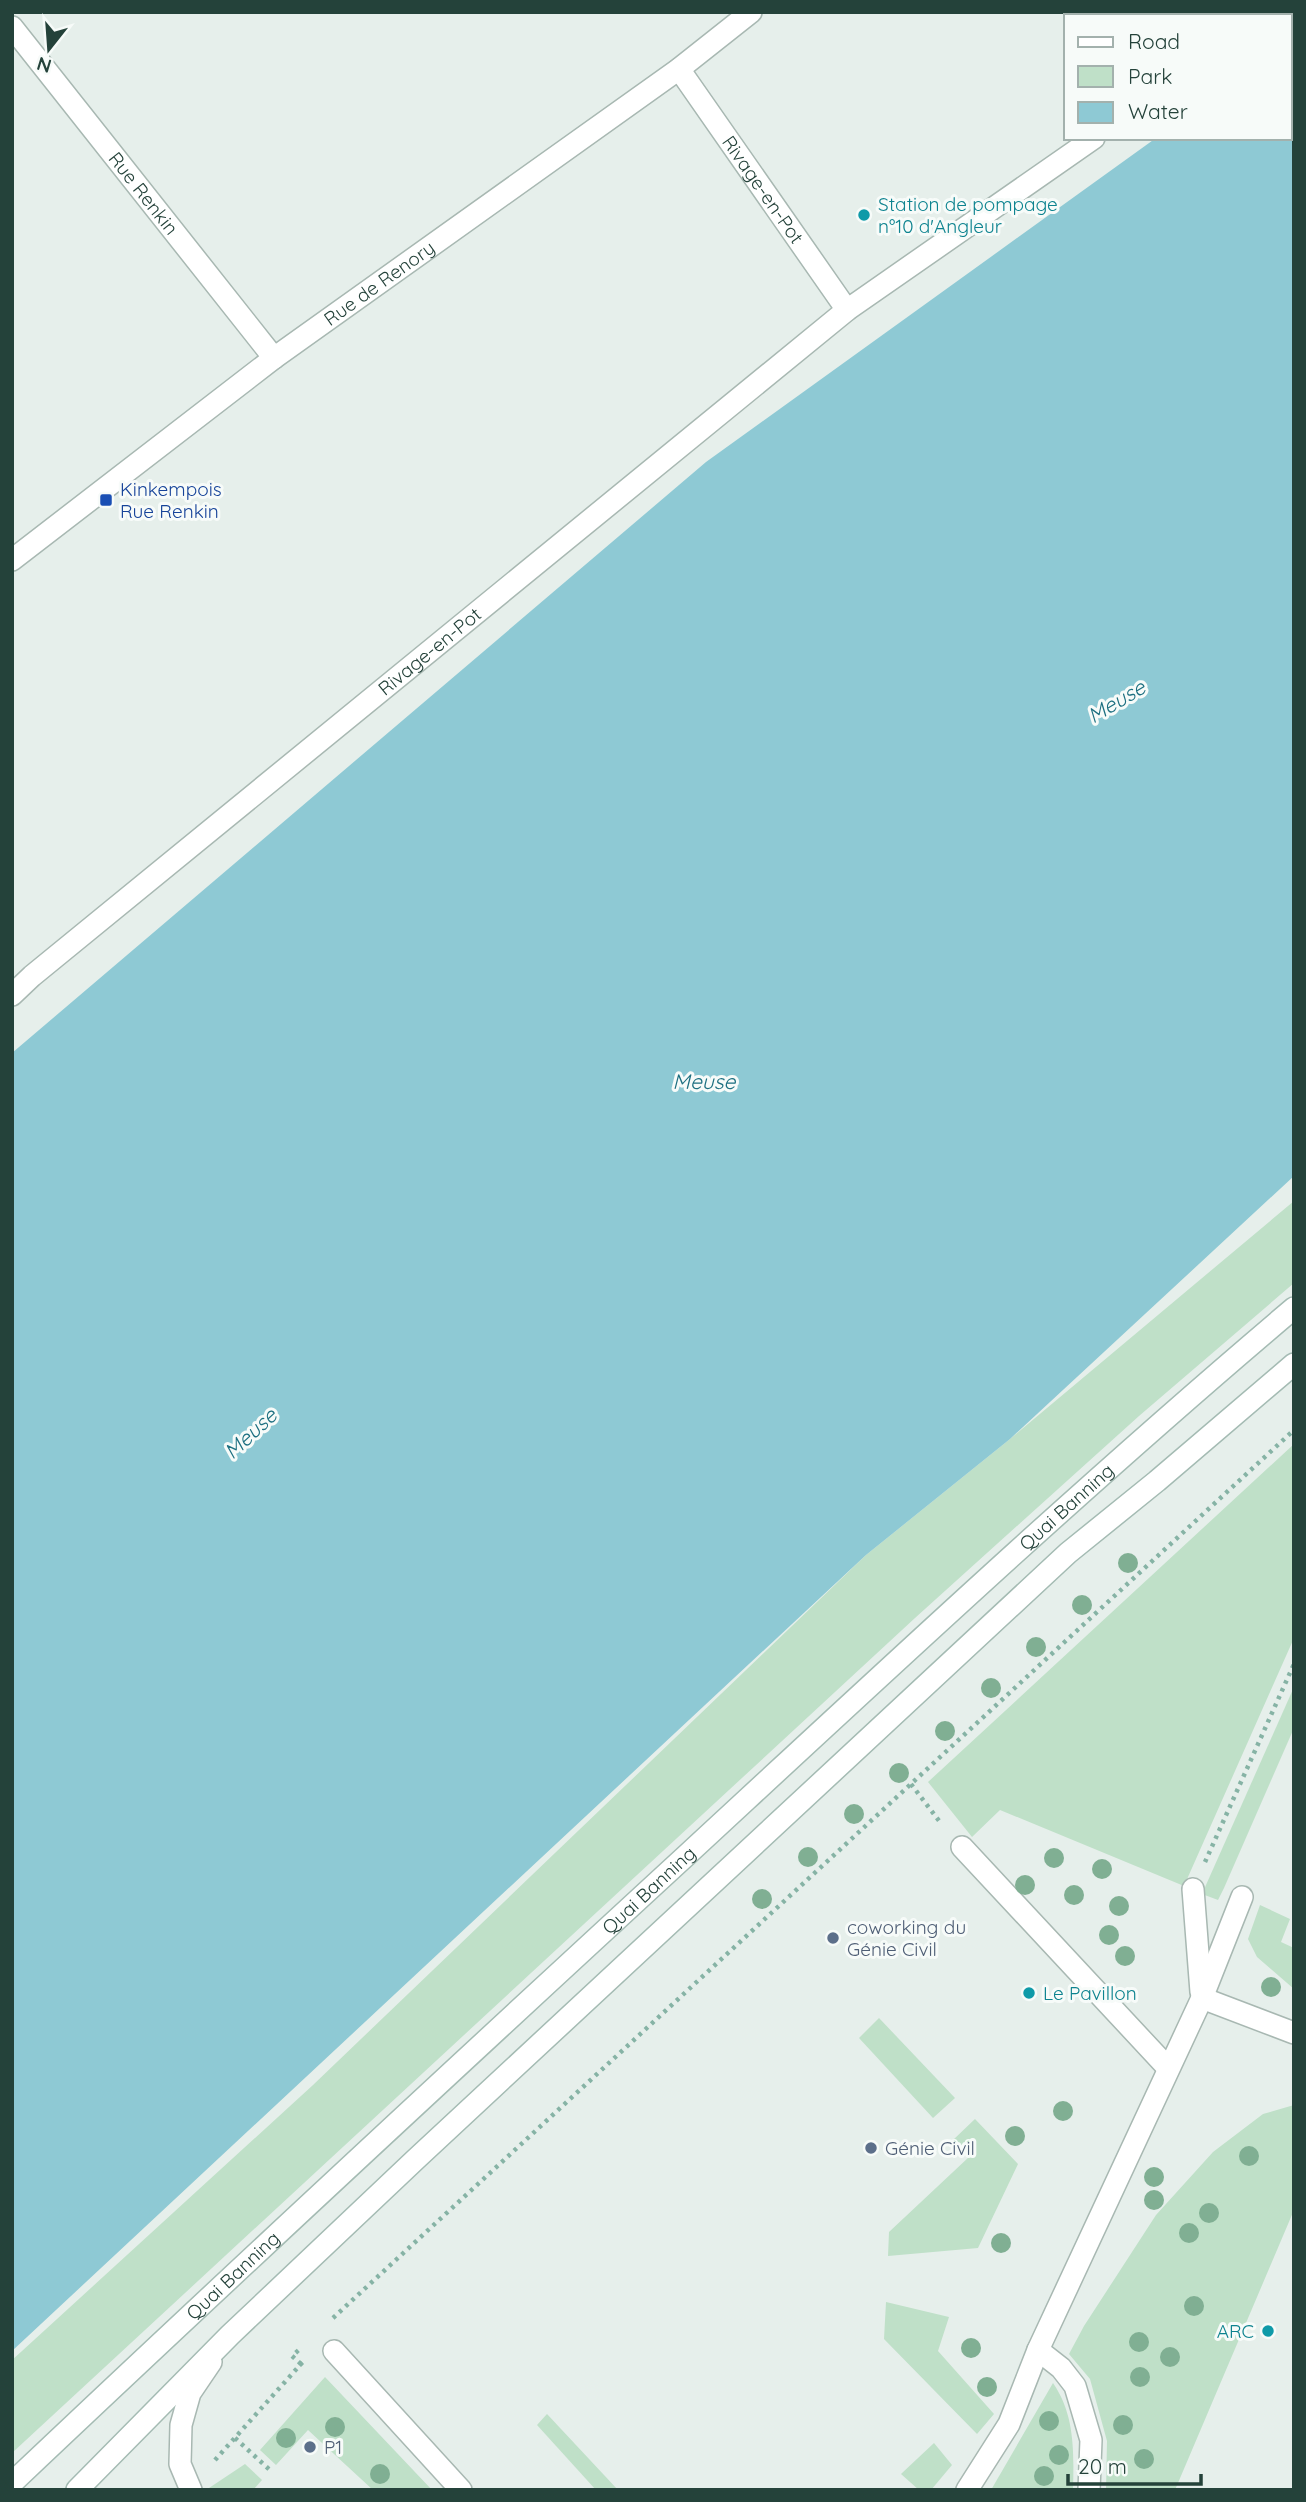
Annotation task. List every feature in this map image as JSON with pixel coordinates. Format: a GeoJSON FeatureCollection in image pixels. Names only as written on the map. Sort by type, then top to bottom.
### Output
{"type":"FeatureCollection","features":[{"type":"Feature","properties":{"kind":"street","name":"Rue de Renory"},"geometry":{"type":"LineString","coordinates":[[12,560],[274,358],[679,69],[737,16]]}},
{"type":"Feature","properties":{"kind":"street","name":"Rue Renkin"},"geometry":{"type":"LineString","coordinates":[[12,27],[274,358]]}},
{"type":"Feature","properties":{"kind":"street","name":"Rivage-en-Pot"},"geometry":{"type":"LineString","coordinates":[[679,69],[847,310]]}},
{"type":"Feature","properties":{"kind":"street","name":"Rivage-en-Pot"},"geometry":{"type":"LineString","coordinates":[[12,995],[847,310],[1091,140]]}},
{"type":"Feature","properties":{"kind":"street","name":"Quai Banning"},"geometry":{"type":"LineString","coordinates":[[12,2483],[346,2170],[928,1633],[1125,1453],[1294,1308]]}},
{"type":"Feature","properties":{"kind":"street","name":"Quai Banning"},"geometry":{"type":"LineString","coordinates":[[77,2490],[230,2335],[416,2159],[1068,1553],[1294,1364]]}},
{"type":"Feature","properties":{"kind":"street"},"geometry":{"type":"LineString","coordinates":[[962,1847],[1168,2068]]}},
{"type":"Feature","properties":{"kind":"street"},"geometry":{"type":"LineString","coordinates":[[1193,1889],[1202,1998]]}},
{"type":"Feature","properties":{"kind":"street"},"geometry":{"type":"LineString","coordinates":[[967,2490],[1009,2424],[1038,2350],[1202,1998],[1242,1897]]}},
{"type":"Feature","properties":{"kind":"street"},"geometry":{"type":"LineString","coordinates":[[1202,1998],[1294,2033]]}},
{"type":"Feature","properties":{"kind":"street"},"geometry":{"type":"LineString","coordinates":[[190,2489],[180,2464],[181,2425],[190,2393],[230,2335]]}},
{"type":"Feature","properties":{"kind":"street"},"geometry":{"type":"LineString","coordinates":[[1038,2350],[1061,2368],[1075,2386],[1091,2440],[1089,2490]]}},
{"type":"Feature","properties":{"kind":"street"},"geometry":{"type":"LineString","coordinates":[[334,2351],[461,2490]]}},
{"type":"Feature","properties":{"kind":"path"},"geometry":{"type":"LineString","coordinates":[[333,2319],[1294,1430]]}},
{"type":"Feature","properties":{"kind":"path"},"geometry":{"type":"LineString","coordinates":[[1193,1889],[1294,1664]]}},
{"type":"Feature","properties":{"kind":"path"},"geometry":{"type":"LineString","coordinates":[[911,1784],[929,1810]]}},
{"type":"Feature","properties":{"kind":"path"},"geometry":{"type":"LineString","coordinates":[[302,2347],[292,2356],[311,2374],[334,2351]]}},
{"type":"Feature","properties":{"kind":"path"},"geometry":{"type":"LineString","coordinates":[[190,2489],[300,2364]]}},
{"type":"Feature","properties":{"kind":"path"},"geometry":{"type":"LineString","coordinates":[[235,2438],[271,2471]]}},
{"type":"Feature","properties":{"kind":"green space"},"geometry":{"type":"Polygon","coordinates":[[[1294,1201],[1294,1283],[1139,1416],[915,1618],[12,2453],[12,2360],[313,2085],[866,1555],[1010,1439],[1294,1201]]]}},
{"type":"Feature","properties":{"kind":"green space"},"geometry":{"type":"Polygon","coordinates":[[[1294,1444],[1294,1638],[1184,1886],[1000,1810],[972,1837],[928,1782],[1294,1444]]]}},
{"type":"Feature","properties":{"kind":"green space"},"geometry":{"type":"Polygon","coordinates":[[[1294,1687],[1294,1728],[1224,1888],[1218,1900],[1202,1894],[1294,1687]]]}},
{"type":"Feature","properties":{"kind":"green space"},"geometry":{"type":"Polygon","coordinates":[[[1260,1905],[1290,1919],[1281,1942],[1294,1948],[1294,1989],[1257,1957],[1248,1939],[1260,1905]]]}},
{"type":"Feature","properties":{"kind":"green space"},"geometry":{"type":"Polygon","coordinates":[[[879,2018],[955,2098],[933,2118],[859,2038],[879,2018]]]}},
{"type":"Feature","properties":{"kind":"green space"},"geometry":{"type":"Polygon","coordinates":[[[1294,2105],[1294,2210],[1175,2490],[1106,2490],[1107,2441],[1090,2379],[1069,2354],[1084,2326],[1156,2215],[1213,2152],[1263,2114],[1294,2105]]]}},
{"type":"Feature","properties":{"kind":"green space"},"geometry":{"type":"Polygon","coordinates":[[[975,2119],[1018,2164],[978,2248],[888,2256],[889,2232],[969,2157],[953,2140],[975,2119]]]}},
{"type":"Feature","properties":{"kind":"green space"},"geometry":{"type":"Polygon","coordinates":[[[886,2302],[949,2317],[938,2351],[994,2414],[977,2434],[884,2339],[886,2302]]]}},
{"type":"Feature","properties":{"kind":"green space"},"geometry":{"type":"Polygon","coordinates":[[[325,2377],[432,2490],[373,2490],[308,2430],[276,2465],[260,2450],[325,2377]]]}},
{"type":"Feature","properties":{"kind":"green space"},"geometry":{"type":"Polygon","coordinates":[[[1053,2383],[1066,2408],[1072,2434],[1073,2490],[991,2490],[1053,2383]]]}},
{"type":"Feature","properties":{"kind":"green space"},"geometry":{"type":"Polygon","coordinates":[[[547,2414],[618,2490],[596,2490],[537,2425],[547,2414]]]}},
{"type":"Feature","properties":{"kind":"green space"},"geometry":{"type":"Polygon","coordinates":[[[934,2443],[952,2465],[931,2490],[919,2490],[901,2474],[934,2443]]]}},
{"type":"Feature","properties":{"kind":"green space"},"geometry":{"type":"Polygon","coordinates":[[[245,2464],[262,2480],[253,2490],[206,2490],[245,2464]]]}},
{"type":"Feature","properties":{"kind":"water","name":"Meuse"},"geometry":{"type":"Polygon","coordinates":[[[1294,39],[1294,1176],[1010,1439],[866,1555],[12,2351],[12,1053],[706,462],[1153,140],[1292,140],[1294,39]]]}},
{"type":"Feature","properties":{"kind":"place","name":"Station de pompage n°10 d'Angleur"},"geometry":{"type":"Point","coordinates":[864,215]}},
{"type":"Feature","properties":{"kind":"place","name":"Kinkempois Rue Renkin"},"geometry":{"type":"Point","coordinates":[106,500]}},
{"type":"Feature","properties":{"kind":"place","name":"coworking du Génie Civil"},"geometry":{"type":"Point","coordinates":[833,1938]}},
{"type":"Feature","properties":{"kind":"place","name":"Le Pavillon"},"geometry":{"type":"Point","coordinates":[1029,1993]}},
{"type":"Feature","properties":{"kind":"place","name":"Génie Civil"},"geometry":{"type":"Point","coordinates":[871,2148]}},
{"type":"Feature","properties":{"kind":"place","name":"ARC"},"geometry":{"type":"Point","coordinates":[1268,2331]}},
{"type":"Feature","properties":{"kind":"place","name":"P1"},"geometry":{"type":"Point","coordinates":[310,2447]}}]}
